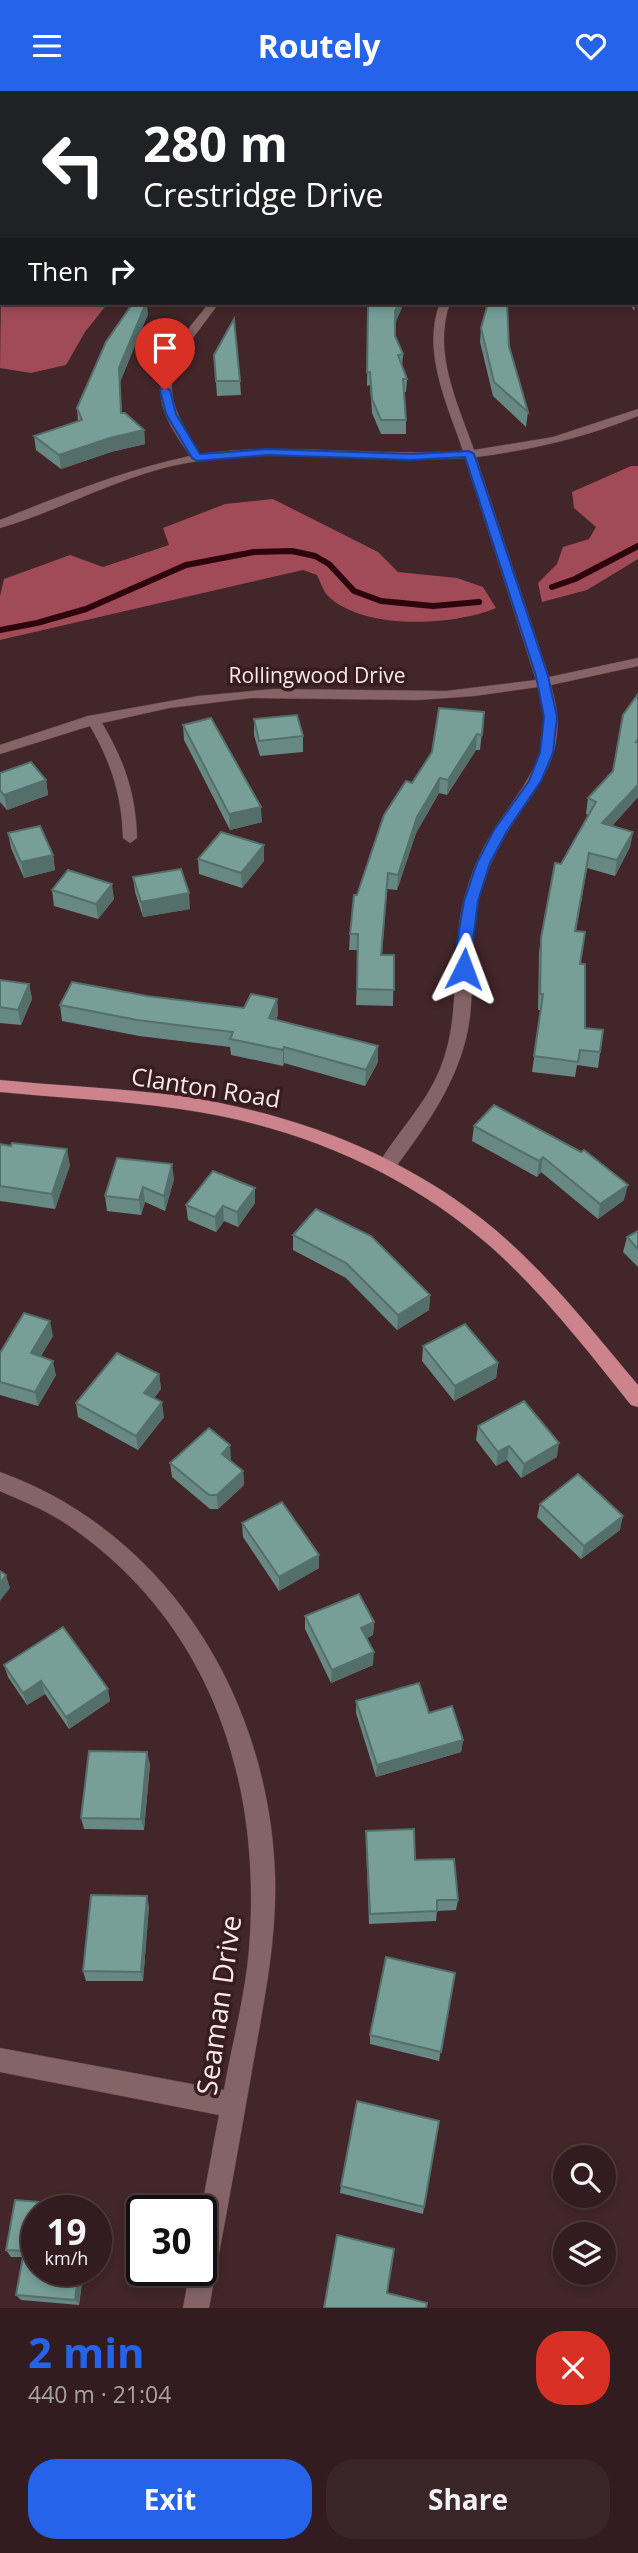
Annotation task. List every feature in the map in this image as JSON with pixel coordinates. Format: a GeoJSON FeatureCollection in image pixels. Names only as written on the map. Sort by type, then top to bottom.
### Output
{"type":"FeatureCollection","features":[{"type":"Feature","properties":{"kind":"main road","name":"Clanton Road"},"geometry":{"type":"LineString","coordinates":[[0,1086],[235,1112],[289,1126],[346,1147],[434,1194],[475,1222],[558,1303],[638,1399]]}},
{"type":"Feature","properties":{"kind":"street"},"geometry":{"type":"LineString","coordinates":[[197,458],[168,406],[167,374],[177,353],[213,305]]}},
{"type":"Feature","properties":{"kind":"street"},"geometry":{"type":"LineString","coordinates":[[386,1167],[428,1110],[448,1072],[459,1033],[464,942],[471,901],[484,863],[501,830],[535,781],[546,753],[551,717],[543,683],[438,351],[438,327],[444,305]]}},
{"type":"Feature","properties":{"kind":"street"},"geometry":{"type":"LineString","coordinates":[[0,524],[134,473],[197,458],[268,452],[411,457],[469,454],[561,438],[638,412]]}},
{"type":"Feature","properties":{"kind":"street","name":"Rollingwood Drive"},"geometry":{"type":"LineString","coordinates":[[0,750],[93,719],[166,704],[228,696],[445,695],[543,683],[638,662]]}},
{"type":"Feature","properties":{"kind":"street"},"geometry":{"type":"LineString","coordinates":[[93,719],[125,782],[130,810],[130,838]]}},
{"type":"Feature","properties":{"kind":"street","name":"Seaman Drive"},"geometry":{"type":"LineString","coordinates":[[0,1481],[51,1504],[100,1534],[164,1595],[199,1644],[227,1700],[238,1730],[256,1800],[262,1875],[261,1948],[196,2308]]}},
{"type":"Feature","properties":{"kind":"street"},"geometry":{"type":"LineString","coordinates":[[0,2060],[234,2105]]}},
{"type":"Feature","properties":{"kind":"shaded area"},"geometry":{"type":"Polygon","coordinates":[[[1,305],[106,305],[85,332],[66,365],[31,373],[0,368],[1,305]]]}},
{"type":"Feature","properties":{"kind":"shaded area"},"geometry":{"type":"Polygon","coordinates":[[[631,466],[638,466],[638,559],[587,590],[542,602],[538,583],[557,564],[563,547],[589,539],[596,527],[574,508],[572,492],[631,466]]]}},
{"type":"Feature","properties":{"kind":"shaded area"},"geometry":{"type":"Polygon","coordinates":[[[273,499],[378,552],[398,572],[457,578],[483,587],[496,608],[457,619],[409,622],[385,620],[343,607],[327,595],[317,575],[303,570],[0,640],[0,596],[4,579],[70,555],[103,567],[169,545],[163,528],[225,504],[273,499]]]}},
{"type":"Feature","properties":{"kind":"building"},"geometry":{"type":"Polygon","coordinates":[[[132,305],[145,305],[119,368],[121,413],[125,413],[144,430],[59,455],[34,436],[82,420],[77,408],[106,342],[132,305]]]}},
{"type":"Feature","properties":{"kind":"building"},"geometry":{"type":"Polygon","coordinates":[[[398,305],[395,311],[395,336],[403,354],[398,355],[407,379],[403,379],[406,420],[381,420],[372,399],[370,372],[367,372],[368,307],[398,305]]]}},
{"type":"Feature","properties":{"kind":"building"},"geometry":{"type":"Polygon","coordinates":[[[487,305],[507,305],[509,346],[528,412],[494,382],[481,328],[487,305]]]}},
{"type":"Feature","properties":{"kind":"building"},"geometry":{"type":"Polygon","coordinates":[[[234,319],[240,381],[216,381],[214,355],[234,319]]]}},
{"type":"Feature","properties":{"kind":"building"},"geometry":{"type":"Polygon","coordinates":[[[638,694],[638,785],[602,823],[633,832],[617,860],[589,853],[575,931],[585,932],[580,964],[585,964],[585,1028],[603,1030],[600,1052],[580,1050],[578,1062],[534,1056],[543,994],[540,994],[541,938],[555,863],[561,864],[596,802],[588,798],[613,771],[623,715],[638,694]]]}},
{"type":"Feature","properties":{"kind":"building"},"geometry":{"type":"Polygon","coordinates":[[[439,708],[484,712],[482,735],[477,734],[448,780],[440,778],[417,817],[398,875],[388,873],[381,955],[394,955],[394,990],[357,989],[358,934],[350,934],[354,895],[357,895],[384,815],[406,781],[412,783],[432,752],[439,708]]]}},
{"type":"Feature","properties":{"kind":"building"},"geometry":{"type":"Polygon","coordinates":[[[297,715],[303,736],[259,741],[254,719],[297,715]]]}},
{"type":"Feature","properties":{"kind":"building"},"geometry":{"type":"Polygon","coordinates":[[[211,718],[261,807],[229,814],[183,725],[211,718]]]}},
{"type":"Feature","properties":{"kind":"building"},"geometry":{"type":"Polygon","coordinates":[[[31,762],[46,780],[4,795],[0,790],[0,773],[31,762]]]}},
{"type":"Feature","properties":{"kind":"building"},"geometry":{"type":"Polygon","coordinates":[[[40,826],[53,855],[21,862],[8,833],[40,826]]]}},
{"type":"Feature","properties":{"kind":"building"},"geometry":{"type":"Polygon","coordinates":[[[221,832],[264,845],[241,873],[198,859],[221,832]]]}},
{"type":"Feature","properties":{"kind":"building"},"geometry":{"type":"Polygon","coordinates":[[[181,869],[189,893],[141,902],[133,877],[181,869]]]}},
{"type":"Feature","properties":{"kind":"building"},"geometry":{"type":"Polygon","coordinates":[[[68,870],[112,884],[96,904],[52,890],[68,870]]]}},
{"type":"Feature","properties":{"kind":"building"},"geometry":{"type":"Polygon","coordinates":[[[0,980],[29,984],[18,1010],[0,1007],[0,980]]]}},
{"type":"Feature","properties":{"kind":"building"},"geometry":{"type":"Polygon","coordinates":[[[72,982],[147,996],[244,1008],[251,994],[277,999],[269,1018],[378,1046],[366,1070],[284,1047],[283,1050],[230,1039],[233,1032],[137,1020],[60,1005],[72,982]]]}},
{"type":"Feature","properties":{"kind":"building"},"geometry":{"type":"Polygon","coordinates":[[[494,1105],[581,1152],[584,1150],[628,1185],[600,1204],[543,1157],[539,1161],[474,1126],[494,1105]]]}},
{"type":"Feature","properties":{"kind":"building"},"geometry":{"type":"Polygon","coordinates":[[[12,1143],[67,1149],[52,1194],[0,1186],[0,1144],[11,1146],[12,1143]]]}},
{"type":"Feature","properties":{"kind":"building"},"geometry":{"type":"Polygon","coordinates":[[[117,1158],[172,1164],[164,1196],[143,1187],[139,1200],[105,1196],[117,1158]]]}},
{"type":"Feature","properties":{"kind":"building"},"geometry":{"type":"Polygon","coordinates":[[[213,1171],[255,1188],[237,1212],[223,1206],[215,1217],[186,1205],[213,1171]]]}},
{"type":"Feature","properties":{"kind":"building"},"geometry":{"type":"Polygon","coordinates":[[[316,1209],[371,1236],[430,1295],[398,1315],[346,1263],[293,1235],[316,1209]]]}},
{"type":"Feature","properties":{"kind":"building"},"geometry":{"type":"Polygon","coordinates":[[[638,1231],[638,1249],[627,1237],[638,1231]]]}},
{"type":"Feature","properties":{"kind":"building"},"geometry":{"type":"Polygon","coordinates":[[[24,1313],[50,1321],[31,1353],[53,1361],[35,1392],[0,1382],[0,1353],[24,1313]]]}},
{"type":"Feature","properties":{"kind":"building"},"geometry":{"type":"Polygon","coordinates":[[[465,1324],[498,1363],[455,1386],[423,1346],[465,1324]]]}},
{"type":"Feature","properties":{"kind":"building"},"geometry":{"type":"Polygon","coordinates":[[[117,1353],[159,1374],[144,1393],[162,1402],[136,1436],[76,1403],[117,1353]]]}},
{"type":"Feature","properties":{"kind":"building"},"geometry":{"type":"Polygon","coordinates":[[[524,1401],[559,1443],[524,1464],[509,1446],[498,1452],[478,1426],[524,1401]]]}},
{"type":"Feature","properties":{"kind":"building"},"geometry":{"type":"Polygon","coordinates":[[[209,1428],[230,1445],[222,1454],[243,1471],[217,1495],[209,1495],[170,1463],[209,1428]]]}},
{"type":"Feature","properties":{"kind":"building"},"geometry":{"type":"Polygon","coordinates":[[[578,1474],[623,1516],[584,1546],[540,1504],[578,1474]]]}},
{"type":"Feature","properties":{"kind":"building"},"geometry":{"type":"Polygon","coordinates":[[[282,1502],[319,1555],[279,1577],[242,1523],[282,1502]]]}},
{"type":"Feature","properties":{"kind":"building"},"geometry":{"type":"Polygon","coordinates":[[[0,1571],[6,1575],[0,1583],[0,1571]]]}},
{"type":"Feature","properties":{"kind":"building"},"geometry":{"type":"Polygon","coordinates":[[[359,1594],[374,1622],[361,1628],[374,1652],[332,1670],[305,1616],[359,1594]]]}},
{"type":"Feature","properties":{"kind":"building"},"geometry":{"type":"Polygon","coordinates":[[[63,1627],[108,1689],[66,1717],[41,1681],[23,1693],[4,1665],[63,1627]]]}},
{"type":"Feature","properties":{"kind":"building"},"geometry":{"type":"Polygon","coordinates":[[[419,1683],[429,1713],[452,1706],[463,1740],[377,1765],[356,1701],[419,1683]]]}},
{"type":"Feature","properties":{"kind":"building"},"geometry":{"type":"Polygon","coordinates":[[[89,1751],[147,1752],[141,1819],[81,1818],[89,1751]]]}},
{"type":"Feature","properties":{"kind":"building"},"geometry":{"type":"Polygon","coordinates":[[[414,1829],[415,1860],[454,1859],[458,1900],[437,1900],[437,1911],[370,1914],[366,1831],[414,1829]]]}},
{"type":"Feature","properties":{"kind":"building"},"geometry":{"type":"Polygon","coordinates":[[[91,1895],[147,1896],[141,1972],[83,1971],[91,1895]]]}},
{"type":"Feature","properties":{"kind":"building"},"geometry":{"type":"Polygon","coordinates":[[[386,1957],[455,1973],[441,2052],[370,2035],[386,1957]]]}},
{"type":"Feature","properties":{"kind":"building"},"geometry":{"type":"Polygon","coordinates":[[[357,2101],[439,2121],[424,2207],[341,2186],[357,2101]]]}},
{"type":"Feature","properties":{"kind":"building"},"geometry":{"type":"Polygon","coordinates":[[[15,2200],[21,2200],[21,2251],[6,2250],[15,2200]]]}},
{"type":"Feature","properties":{"kind":"building"},"geometry":{"type":"Polygon","coordinates":[[[337,2235],[394,2249],[387,2293],[427,2303],[426,2308],[324,2308],[337,2235]]]}},
{"type":"Feature","properties":{"kind":"building"},"geometry":{"type":"Polygon","coordinates":[[[21,2268],[21,2286],[77,2286],[75,2300],[16,2295],[21,2268]]]}},
{"type":"Feature","properties":{"kind":"waterway"},"geometry":{"type":"LineString","coordinates":[[552,587],[575,579],[638,546]]}},
{"type":"Feature","properties":{"kind":"waterway"},"geometry":{"type":"LineString","coordinates":[[0,630],[86,609],[186,565],[254,552],[292,551],[315,556],[329,564],[354,591],[381,601],[433,606],[479,602]]}},
{"type":"Feature","properties":{"kind":"route"},"geometry":{"type":"LineString","coordinates":[[165,390],[171,414],[197,458],[268,452],[411,457],[469,454],[542,676],[551,717],[546,753],[535,781],[501,830],[484,863],[471,901],[464,942],[464,969]]}}]}
